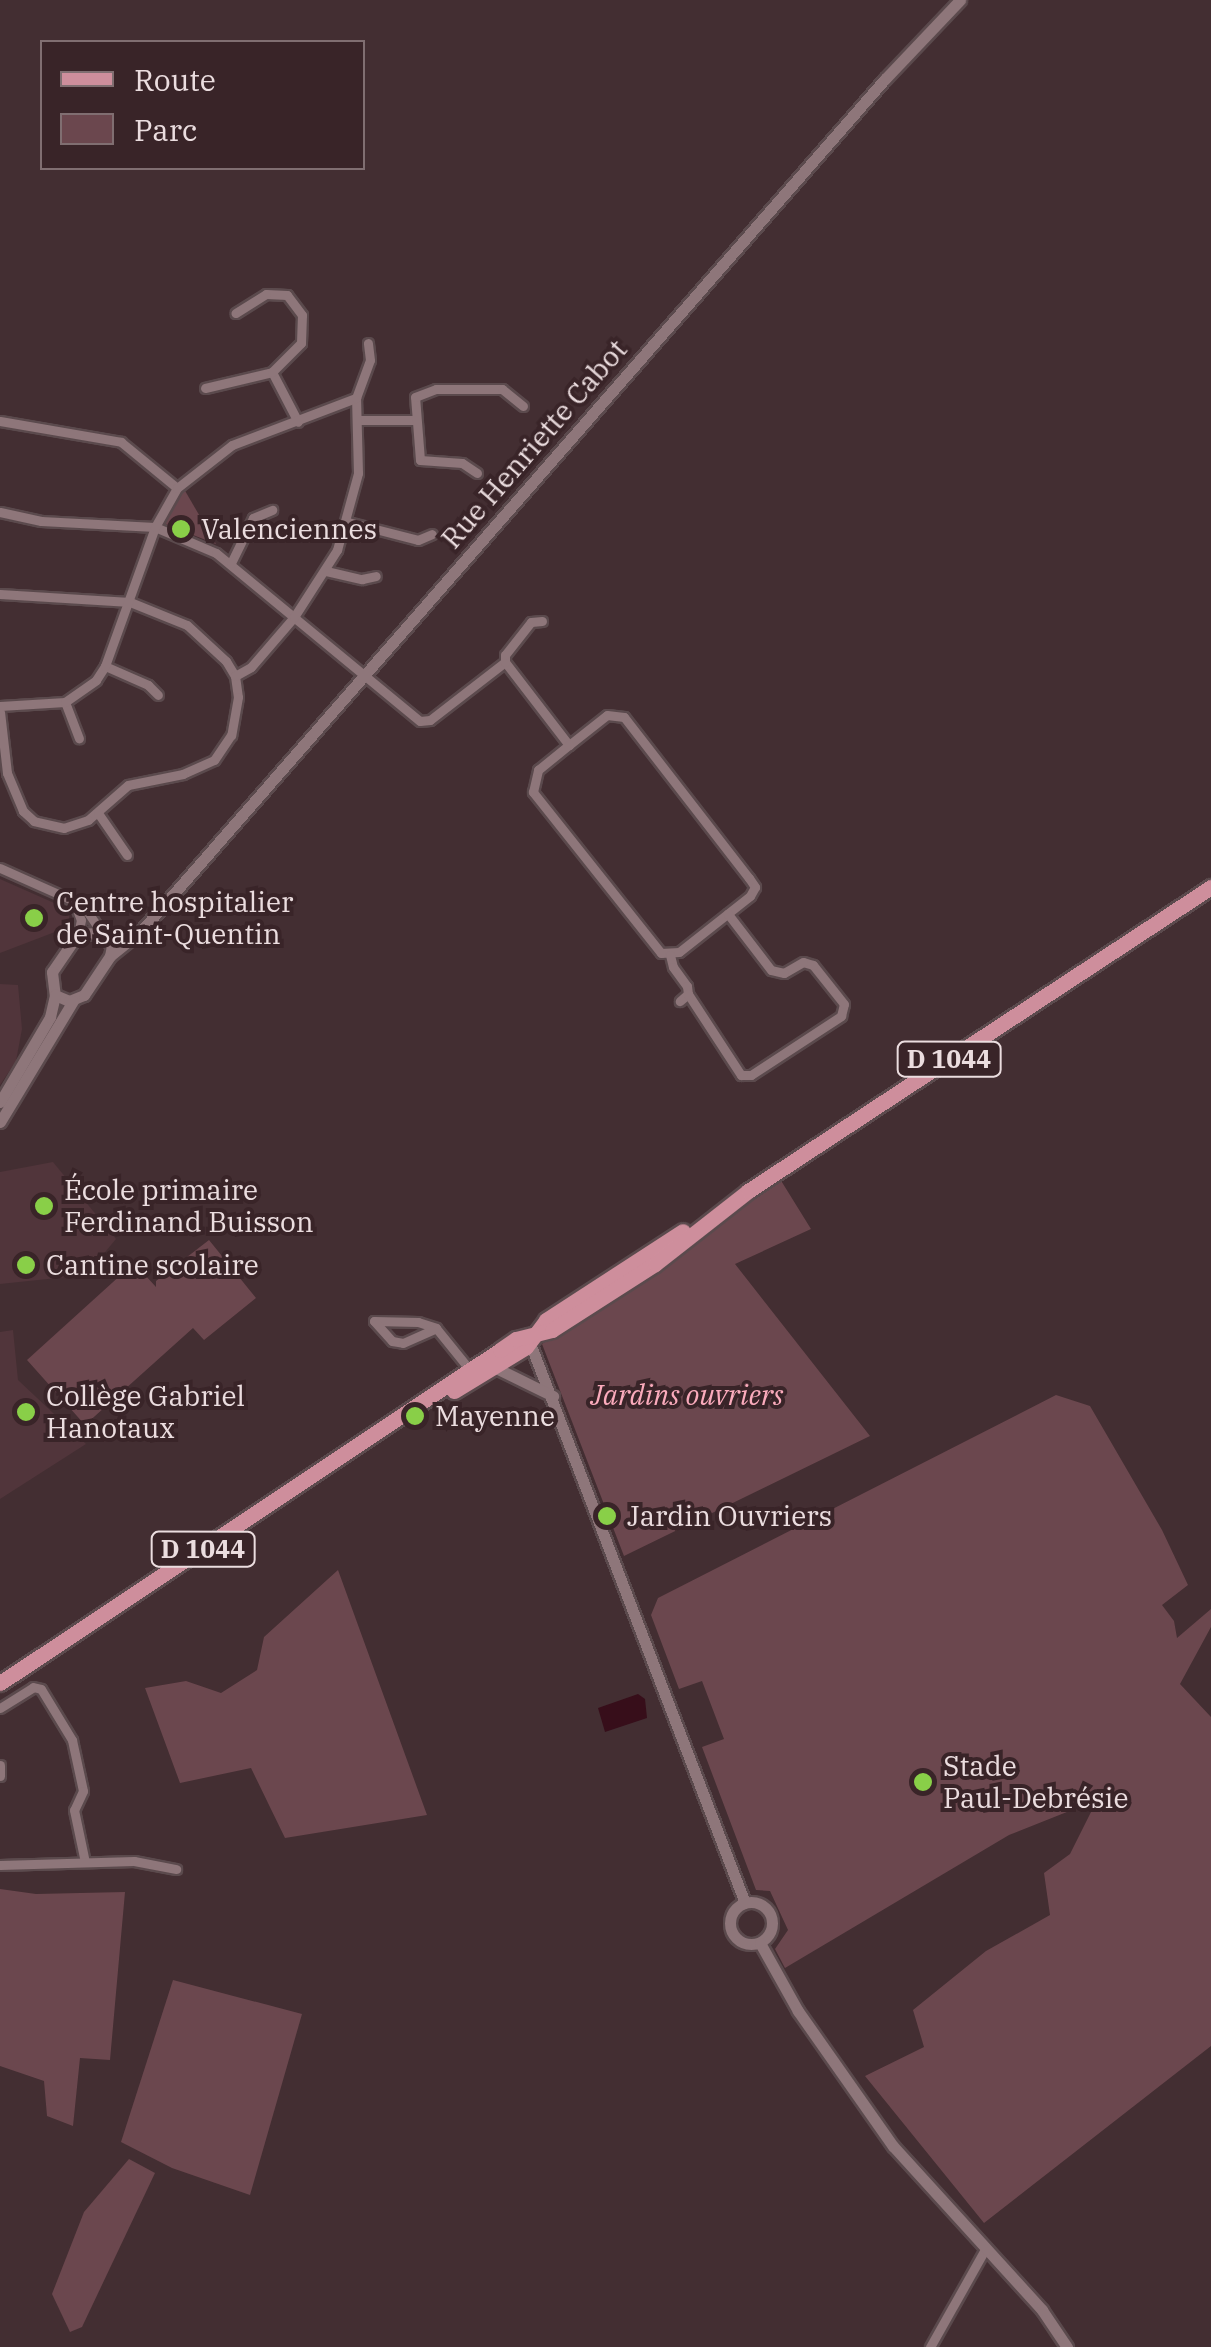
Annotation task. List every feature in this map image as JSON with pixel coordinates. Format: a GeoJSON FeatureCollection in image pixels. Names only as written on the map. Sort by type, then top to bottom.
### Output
{"type":"FeatureCollection","features":[{"type":"Feature","properties":{"kind":"main road","name":"D 1044"},"geometry":{"type":"LineString","coordinates":[[0,1682],[473,1374],[516,1339],[552,1330],[655,1264],[738,1198],[1211,887]]}},
{"type":"Feature","properties":{"kind":"main road","name":"D 1044"},"geometry":{"type":"LineString","coordinates":[[473,1374],[494,1368],[526,1347],[528,1338]]}},
{"type":"Feature","properties":{"kind":"street","name":"Rue Henriette Cabot"},"geometry":{"type":"LineString","coordinates":[[73,1001],[84,994],[110,956],[147,924],[885,79],[960,0]]}},
{"type":"Feature","properties":{"kind":"street"},"geometry":{"type":"LineString","coordinates":[[205,388],[272,372],[301,342],[302,315],[287,295],[266,294],[235,313]]}},
{"type":"Feature","properties":{"kind":"street"},"geometry":{"type":"LineString","coordinates":[[236,676],[252,667],[294,617],[326,571],[348,522],[358,473],[360,420],[356,398],[370,360],[368,343]]}},
{"type":"Feature","properties":{"kind":"street"},"geometry":{"type":"LineString","coordinates":[[272,372],[298,422]]}},
{"type":"Feature","properties":{"kind":"street"},"geometry":{"type":"LineString","coordinates":[[477,474],[462,464],[420,460],[415,397],[436,389],[502,388],[523,406]]}},
{"type":"Feature","properties":{"kind":"street"},"geometry":{"type":"LineString","coordinates":[[0,594],[130,602],[186,625],[212,644],[236,676],[235,721],[225,746],[214,760],[182,774],[128,786],[98,813],[64,828],[34,821],[24,811],[7,773],[0,709],[65,702],[96,680],[130,602],[155,528],[177,488],[232,445],[356,398]]}},
{"type":"Feature","properties":{"kind":"street"},"geometry":{"type":"LineString","coordinates":[[360,420],[415,420]]}},
{"type":"Feature","properties":{"kind":"street"},"geometry":{"type":"LineString","coordinates":[[0,421],[121,442],[177,488]]}},
{"type":"Feature","properties":{"kind":"street"},"geometry":{"type":"LineString","coordinates":[[231,562],[253,518],[272,510]]}},
{"type":"Feature","properties":{"kind":"street"},"geometry":{"type":"LineString","coordinates":[[0,512],[42,521],[155,528],[231,562],[414,718],[425,720],[505,662]]}},
{"type":"Feature","properties":{"kind":"street"},"geometry":{"type":"LineString","coordinates":[[348,522],[418,540],[432,534]]}},
{"type":"Feature","properties":{"kind":"street"},"geometry":{"type":"LineString","coordinates":[[326,571],[362,580],[376,576]]}},
{"type":"Feature","properties":{"kind":"street"},"geometry":{"type":"LineString","coordinates":[[542,620],[531,622],[505,655],[505,662],[569,746]]}},
{"type":"Feature","properties":{"kind":"street"},"geometry":{"type":"LineString","coordinates":[[105,666],[148,684],[158,695]]}},
{"type":"Feature","properties":{"kind":"street"},"geometry":{"type":"LineString","coordinates":[[65,702],[79,738]]}},
{"type":"Feature","properties":{"kind":"street"},"geometry":{"type":"LineString","coordinates":[[607,715],[624,717],[754,887],[713,926],[670,955],[661,953],[532,792],[538,770],[569,746],[607,715]]}},
{"type":"Feature","properties":{"kind":"street"},"geometry":{"type":"LineString","coordinates":[[98,813],[126,855]]}},
{"type":"Feature","properties":{"kind":"street"},"geometry":{"type":"LineString","coordinates":[[0,868],[83,905],[112,946],[110,956]]}},
{"type":"Feature","properties":{"kind":"street"},"geometry":{"type":"LineString","coordinates":[[0,1102],[50,1017],[55,995],[52,972],[78,934],[81,920],[73,900]]}},
{"type":"Feature","properties":{"kind":"street"},"geometry":{"type":"LineString","coordinates":[[670,955],[684,997],[741,1075],[751,1076],[842,1016],[844,1004],[813,965],[804,962],[784,973],[771,970],[728,914]]}},
{"type":"Feature","properties":{"kind":"street"},"geometry":{"type":"LineString","coordinates":[[78,934],[128,933],[147,924]]}},
{"type":"Feature","properties":{"kind":"street"},"geometry":{"type":"LineString","coordinates":[[0,1122],[73,1001],[55,995]]}},
{"type":"Feature","properties":{"kind":"street"},"geometry":{"type":"LineString","coordinates":[[436,1328],[403,1343],[392,1342],[374,1322],[418,1322],[436,1328],[473,1374]]}},
{"type":"Feature","properties":{"kind":"street"},"geometry":{"type":"LineString","coordinates":[[528,1338],[554,1396],[744,1902]]}},
{"type":"Feature","properties":{"kind":"street"},"geometry":{"type":"LineString","coordinates":[[494,1368],[554,1396]]}},
{"type":"Feature","properties":{"kind":"street"},"geometry":{"type":"LineString","coordinates":[[0,1708],[33,1688],[41,1690],[72,1740],[82,1791],[74,1810],[84,1862]]}},
{"type":"Feature","properties":{"kind":"street"},"geometry":{"type":"LineString","coordinates":[[0,1765],[0,1776]]}},
{"type":"Feature","properties":{"kind":"street"},"geometry":{"type":"LineString","coordinates":[[0,1865],[158,1863],[176,1869]]}},
{"type":"Feature","properties":{"kind":"street"},"geometry":{"type":"LineString","coordinates":[[744,1902],[758,1902],[771,1915],[772,1928],[760,1943],[746,1944],[731,1930],[734,1911],[744,1902]]}},
{"type":"Feature","properties":{"kind":"street"},"geometry":{"type":"LineString","coordinates":[[760,1943],[778,1980],[845,2082],[893,2146],[984,2251],[1042,2310],[1067,2347]]}},
{"type":"Feature","properties":{"kind":"street"},"geometry":{"type":"LineString","coordinates":[[930,2347],[984,2251]]}},
{"type":"Feature","properties":{"kind":"shaded area","name":"Centre hospitalier de Saint-Quentin"},"geometry":{"type":"Polygon","coordinates":[[[0,879],[70,910],[68,927],[0,953],[0,879]]]}},
{"type":"Feature","properties":{"kind":"shaded area","name":"Centre hospitalier de Saint-Quentin"},"geometry":{"type":"Polygon","coordinates":[[[0,984],[18,985],[22,1029],[16,1061],[0,1085],[0,984]]]}},
{"type":"Feature","properties":{"kind":"shaded area","name":"École primaire Ferdinand Buisson"},"geometry":{"type":"Polygon","coordinates":[[[53,1162],[116,1239],[86,1275],[0,1284],[0,1172],[53,1162]]]}},
{"type":"Feature","properties":{"kind":"shaded area","name":"Collège Gabriel Hanotaux"},"geometry":{"type":"Polygon","coordinates":[[[13,1330],[18,1380],[86,1444],[0,1499],[0,1332],[13,1330]]]}},
{"type":"Feature","properties":{"kind":"shaded area"},"geometry":{"type":"Polygon","coordinates":[[[638,1694],[645,1699],[647,1718],[605,1732],[598,1708],[638,1694]]]}},
{"type":"Feature","properties":{"kind":"green space"},"geometry":{"type":"Polygon","coordinates":[[[184,489],[216,544],[165,524],[184,489]]]}},
{"type":"Feature","properties":{"kind":"green space","name":"Jardins ouvriers"},"geometry":{"type":"Polygon","coordinates":[[[780,1179],[811,1229],[735,1264],[870,1436],[624,1556],[542,1344],[780,1179]]]}},
{"type":"Feature","properties":{"kind":"green space"},"geometry":{"type":"Polygon","coordinates":[[[209,1240],[256,1298],[204,1340],[193,1328],[85,1425],[27,1360],[134,1263],[156,1287],[156,1281],[209,1240]]]}},
{"type":"Feature","properties":{"kind":"green space"},"geometry":{"type":"Polygon","coordinates":[[[1056,1395],[1090,1406],[1162,1530],[1188,1585],[1162,1605],[1174,1621],[1177,1638],[1211,1609],[1211,1627],[1180,1684],[1211,1717],[1211,2046],[984,2223],[865,2076],[924,2047],[913,2010],[986,1951],[1050,1915],[1044,1873],[1070,1854],[1097,1800],[1009,1835],[785,1968],[775,1949],[788,1930],[770,1891],[756,1890],[702,1747],[724,1739],[702,1681],[679,1689],[651,1615],[658,1598],[1056,1395]]]}},
{"type":"Feature","properties":{"kind":"green space"},"geometry":{"type":"Polygon","coordinates":[[[338,1570],[427,1815],[285,1838],[251,1768],[180,1783],[145,1688],[186,1681],[221,1693],[257,1670],[264,1637],[338,1570]]]}},
{"type":"Feature","properties":{"kind":"green space"},"geometry":{"type":"Polygon","coordinates":[[[0,1889],[36,1894],[125,1892],[110,2060],[80,2058],[73,2126],[47,2116],[44,2081],[0,2066],[0,1889]]]}},
{"type":"Feature","properties":{"kind":"green space"},"geometry":{"type":"Polygon","coordinates":[[[173,1980],[302,2014],[250,2195],[172,2168],[121,2142],[173,1980]]]}},
{"type":"Feature","properties":{"kind":"green space"},"geometry":{"type":"Polygon","coordinates":[[[129,2159],[155,2173],[82,2327],[70,2332],[52,2294],[84,2212],[129,2159]]]}},
{"type":"Feature","properties":{"kind":"place","name":"Valenciennes"},"geometry":{"type":"Point","coordinates":[181,529]}},
{"type":"Feature","properties":{"kind":"place","name":"Centre hospitalier de Saint-Quentin"},"geometry":{"type":"Point","coordinates":[34,918]}},
{"type":"Feature","properties":{"kind":"place","name":"École primaire Ferdinand Buisson"},"geometry":{"type":"Point","coordinates":[44,1206]}},
{"type":"Feature","properties":{"kind":"place","name":"Cantine scolaire"},"geometry":{"type":"Point","coordinates":[26,1265]}},
{"type":"Feature","properties":{"kind":"place","name":"Collège Gabriel Hanotaux"},"geometry":{"type":"Point","coordinates":[26,1412]}},
{"type":"Feature","properties":{"kind":"place","name":"Mayenne"},"geometry":{"type":"Point","coordinates":[415,1416]}},
{"type":"Feature","properties":{"kind":"place","name":"Jardin Ouvriers"},"geometry":{"type":"Point","coordinates":[607,1516]}},
{"type":"Feature","properties":{"kind":"place","name":"Stade Paul-Debrésie"},"geometry":{"type":"Point","coordinates":[923,1782]}}]}
